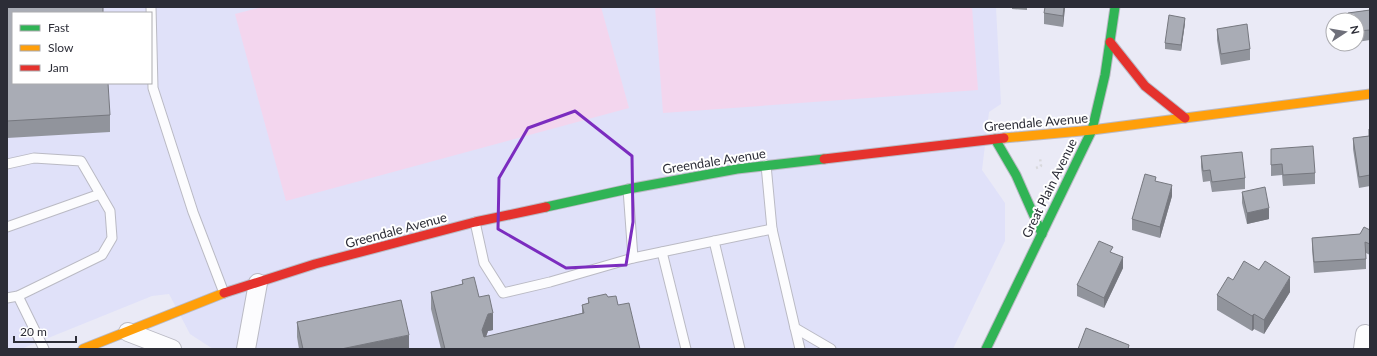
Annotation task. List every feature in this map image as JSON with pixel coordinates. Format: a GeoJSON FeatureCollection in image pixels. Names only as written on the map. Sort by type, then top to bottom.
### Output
{"type":"FeatureCollection","features":[{"type":"Feature","properties":{"kind":"main road","name":"Great Plain Avenue"},"geometry":{"type":"LineString","coordinates":[[986,349],[1092,130],[1105,75],[1115,7]]}},
{"type":"Feature","properties":{"kind":"main road"},"geometry":{"type":"LineString","coordinates":[[1110,42],[1145,86],[1185,118]]}},
{"type":"Feature","properties":{"kind":"main road","name":"Greendale Avenue"},"geometry":{"type":"LineString","coordinates":[[83,349],[224,293],[315,264],[475,222],[628,189],[766,165],[995,139],[1092,130],[1370,94]]}},
{"type":"Feature","properties":{"kind":"main road"},"geometry":{"type":"LineString","coordinates":[[995,139],[1016,175],[1042,234]]}},
{"type":"Feature","properties":{"kind":"street"},"geometry":{"type":"LineString","coordinates":[[246,349],[258,282]]}},
{"type":"Feature","properties":{"kind":"street"},"geometry":{"type":"LineString","coordinates":[[128,332],[172,349]]}},
{"type":"Feature","properties":{"kind":"lane"},"geometry":{"type":"LineString","coordinates":[[152,48],[153,88],[193,212],[224,293]]}},
{"type":"Feature","properties":{"kind":"lane"},"geometry":{"type":"LineString","coordinates":[[7,164],[34,158],[81,161],[110,211],[112,238],[102,255],[18,296],[7,298]]}},
{"type":"Feature","properties":{"kind":"lane"},"geometry":{"type":"LineString","coordinates":[[766,165],[772,229],[800,349]]}},
{"type":"Feature","properties":{"kind":"lane"},"geometry":{"type":"LineString","coordinates":[[628,189],[633,258]]}},
{"type":"Feature","properties":{"kind":"lane"},"geometry":{"type":"LineString","coordinates":[[7,227],[100,194]]}},
{"type":"Feature","properties":{"kind":"lane"},"geometry":{"type":"LineString","coordinates":[[475,222],[484,263],[503,293],[550,282],[633,258],[772,229]]}},
{"type":"Feature","properties":{"kind":"lane"},"geometry":{"type":"LineString","coordinates":[[714,241],[740,349]]}},
{"type":"Feature","properties":{"kind":"lane"},"geometry":{"type":"LineString","coordinates":[[662,252],[686,349]]}},
{"type":"Feature","properties":{"kind":"lane"},"geometry":{"type":"LineString","coordinates":[[18,296],[44,349]]}},
{"type":"Feature","properties":{"kind":"lane"},"geometry":{"type":"LineString","coordinates":[[795,328],[831,349]]}},
{"type":"Feature","properties":{"kind":"highlighted area"},"geometry":{"type":"Polygon","coordinates":[[[575,111],[632,156],[633,222],[626,265],[566,268],[498,229],[499,178],[528,128],[575,111]]]}},
{"type":"Feature","properties":{"kind":"shaded area"},"geometry":{"type":"Polygon","coordinates":[[[7,7],[996,7],[1001,104],[989,112],[982,170],[1005,203],[1005,241],[953,349],[213,349],[190,334],[169,294],[152,296],[21,349],[7,349],[7,7]]]}},
{"type":"Feature","properties":{"kind":"shaded area"},"geometry":{"type":"Polygon","coordinates":[[[262,7],[601,7],[629,108],[286,201],[235,14],[262,7]]]}},
{"type":"Feature","properties":{"kind":"shaded area"},"geometry":{"type":"Polygon","coordinates":[[[655,7],[972,7],[978,90],[663,113],[655,7]]]}},
{"type":"Feature","properties":{"kind":"building"},"geometry":{"type":"Polygon","coordinates":[[[7,7],[103,7],[103,12],[12,12],[12,84],[108,84],[110,115],[7,121],[7,7]]]}},
{"type":"Feature","properties":{"kind":"building"},"geometry":{"type":"Polygon","coordinates":[[[1045,7],[1064,7],[1063,16],[1044,13],[1045,7]]]}},
{"type":"Feature","properties":{"kind":"building"},"geometry":{"type":"Polygon","coordinates":[[[1370,10],[1370,30],[1365,30],[1365,12],[1355,12],[1370,10]]]}},
{"type":"Feature","properties":{"kind":"building"},"geometry":{"type":"Polygon","coordinates":[[[1169,15],[1185,18],[1181,45],[1165,43],[1169,15]]]}},
{"type":"Feature","properties":{"kind":"building"},"geometry":{"type":"Polygon","coordinates":[[[1247,24],[1250,49],[1221,54],[1217,29],[1247,24]]]}},
{"type":"Feature","properties":{"kind":"building"},"geometry":{"type":"Polygon","coordinates":[[[1369,129],[1370,175],[1359,177],[1353,138],[1369,136],[1369,129]]]}},
{"type":"Feature","properties":{"kind":"building"},"geometry":{"type":"Polygon","coordinates":[[[1313,146],[1315,173],[1283,175],[1282,164],[1271,165],[1271,149],[1313,146]]]}},
{"type":"Feature","properties":{"kind":"building"},"geometry":{"type":"Polygon","coordinates":[[[1242,152],[1245,178],[1212,182],[1210,170],[1203,171],[1201,156],[1242,152]]]}},
{"type":"Feature","properties":{"kind":"building"},"geometry":{"type":"Polygon","coordinates":[[[1145,174],[1156,177],[1155,181],[1172,185],[1160,227],[1132,219],[1145,174]]]}},
{"type":"Feature","properties":{"kind":"building"},"geometry":{"type":"Polygon","coordinates":[[[1265,187],[1269,208],[1247,213],[1242,192],[1265,187]]]}},
{"type":"Feature","properties":{"kind":"building"},"geometry":{"type":"Polygon","coordinates":[[[1364,227],[1370,230],[1370,244],[1365,242],[1366,259],[1314,262],[1312,238],[1360,234],[1364,227]]]}},
{"type":"Feature","properties":{"kind":"building"},"geometry":{"type":"Polygon","coordinates":[[[1099,241],[1113,247],[1110,252],[1123,257],[1104,298],[1077,285],[1099,241]]]}},
{"type":"Feature","properties":{"kind":"building"},"geometry":{"type":"Polygon","coordinates":[[[1244,261],[1259,270],[1265,261],[1290,277],[1264,320],[1254,314],[1252,316],[1217,295],[1228,277],[1233,280],[1244,261]]]}},
{"type":"Feature","properties":{"kind":"building"},"geometry":{"type":"Polygon","coordinates":[[[474,277],[479,297],[489,295],[493,313],[488,314],[482,330],[484,337],[584,313],[582,305],[589,303],[588,298],[606,294],[608,297],[616,296],[618,305],[629,303],[640,349],[445,349],[431,292],[463,284],[462,280],[474,277]]]}},
{"type":"Feature","properties":{"kind":"building"},"geometry":{"type":"Polygon","coordinates":[[[401,300],[409,335],[341,349],[303,349],[297,322],[401,300]]]}},
{"type":"Feature","properties":{"kind":"building"},"geometry":{"type":"Polygon","coordinates":[[[1086,328],[1129,345],[1128,349],[1078,349],[1086,328]]]}},
{"type":"Feature","properties":{"kind":"traffic: fast"},"geometry":{"type":"LineString","coordinates":[[986,349],[1092,130],[1105,75],[1115,7]]}},
{"type":"Feature","properties":{"kind":"traffic: fast"},"geometry":{"type":"LineString","coordinates":[[995,139],[1016,175],[1042,234]]}},
{"type":"Feature","properties":{"kind":"traffic: fast"},"geometry":{"type":"LineString","coordinates":[[546,207],[628,189],[737,169],[824,159]]}},
{"type":"Feature","properties":{"kind":"traffic: slow"},"geometry":{"type":"LineString","coordinates":[[1004,138],[1092,130],[1370,94]]}},
{"type":"Feature","properties":{"kind":"traffic: slow"},"geometry":{"type":"LineString","coordinates":[[83,349],[224,293]]}},
{"type":"Feature","properties":{"kind":"traffic: jam"},"geometry":{"type":"LineString","coordinates":[[1110,42],[1145,86],[1185,118]]}},
{"type":"Feature","properties":{"kind":"traffic: jam"},"geometry":{"type":"LineString","coordinates":[[824,159],[1004,138]]}},
{"type":"Feature","properties":{"kind":"traffic: jam"},"geometry":{"type":"LineString","coordinates":[[224,293],[315,264],[475,222],[546,207]]}}]}
